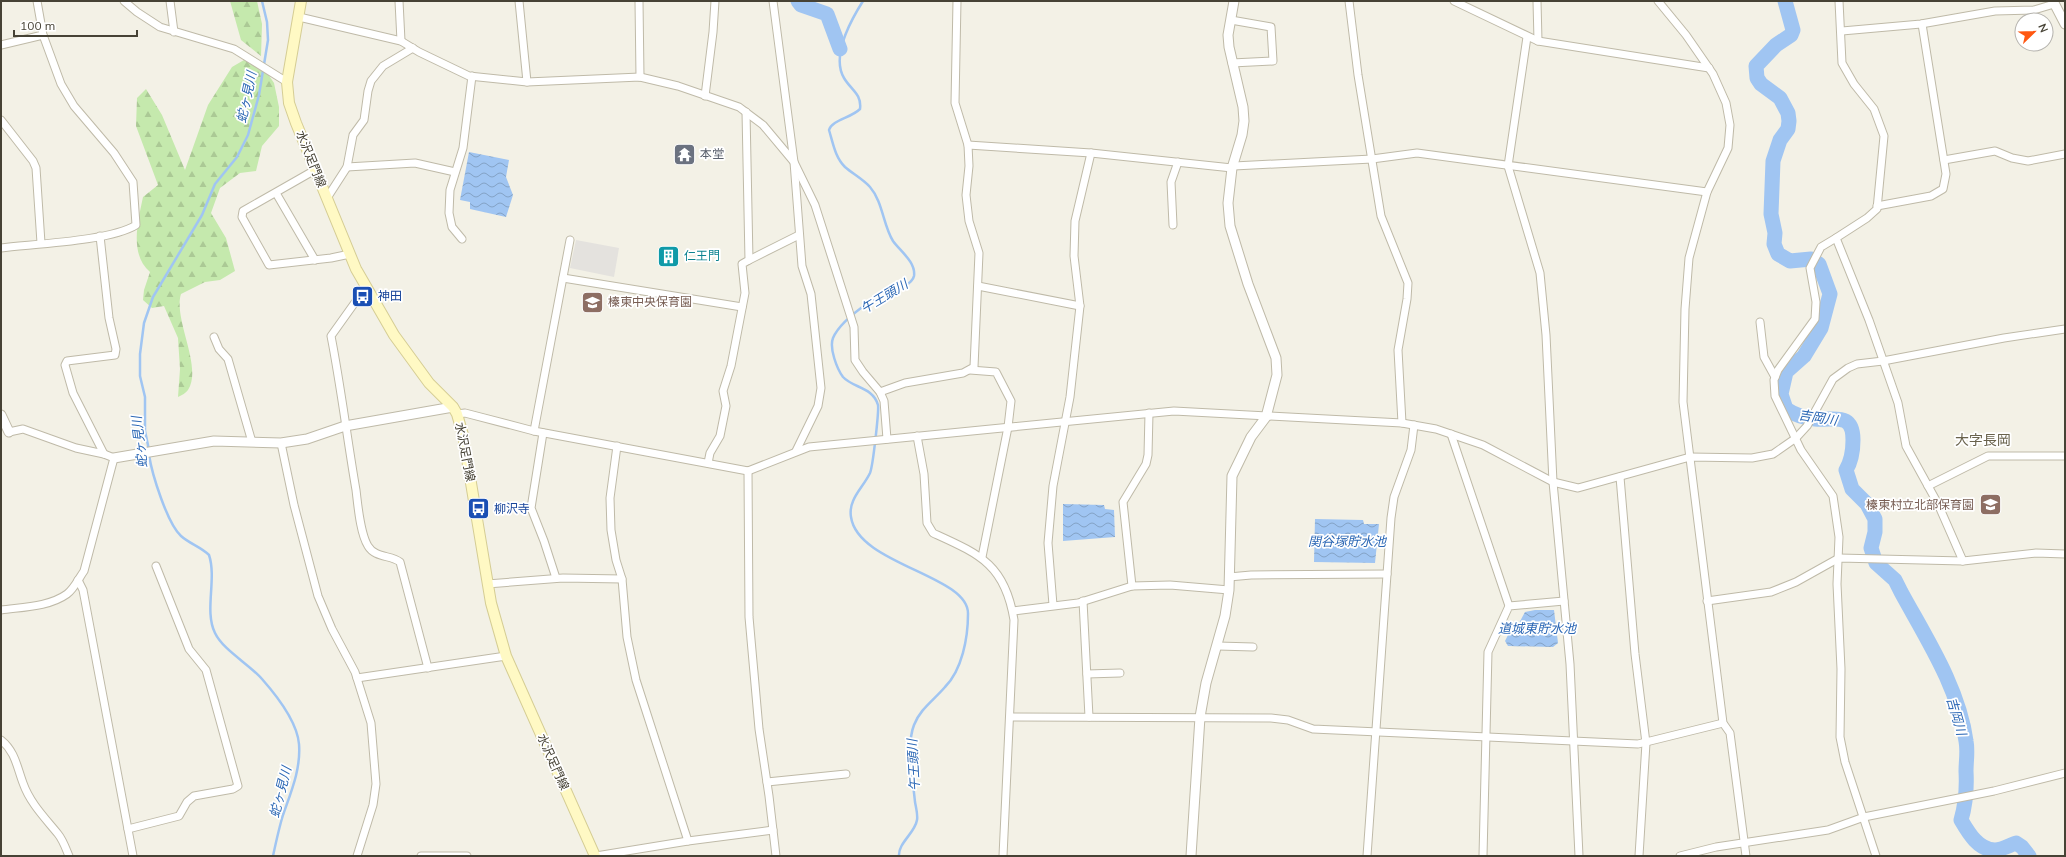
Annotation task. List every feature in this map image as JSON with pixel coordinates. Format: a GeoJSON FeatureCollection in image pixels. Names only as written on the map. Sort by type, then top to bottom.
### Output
{"type":"FeatureCollection","features":[{"type":"Feature","properties":{"kind":"main road","name":"水沢足門線"},"geometry":{"type":"LineString","coordinates":[[301,1],[287,82],[289,103],[356,268],[394,336],[425,378],[455,410],[462,435],[495,625],[506,656],[595,856]]}},
{"type":"Feature","properties":{"kind":"street"},"geometry":{"type":"LineString","coordinates":[[1,248],[100,236],[129,229],[136,225],[132,182],[114,153],[74,106],[62,84],[43,35],[37,1]]}},
{"type":"Feature","properties":{"kind":"street"},"geometry":{"type":"LineString","coordinates":[[124,1],[160,27],[234,49],[287,82]]}},
{"type":"Feature","properties":{"kind":"street"},"geometry":{"type":"LineString","coordinates":[[170,1],[174,32]]}},
{"type":"Feature","properties":{"kind":"street"},"geometry":{"type":"LineString","coordinates":[[399,1],[401,41]]}},
{"type":"Feature","properties":{"kind":"street"},"geometry":{"type":"LineString","coordinates":[[518,1],[527,82]]}},
{"type":"Feature","properties":{"kind":"street"},"geometry":{"type":"LineString","coordinates":[[639,1],[640,77]]}},
{"type":"Feature","properties":{"kind":"street"},"geometry":{"type":"LineString","coordinates":[[705,96],[713,32],[715,1]]}},
{"type":"Feature","properties":{"kind":"street"},"geometry":{"type":"LineString","coordinates":[[773,1],[794,162],[802,266],[811,294],[821,388],[818,406],[796,451]]}},
{"type":"Feature","properties":{"kind":"street"},"geometry":{"type":"LineString","coordinates":[[880,392],[905,382],[963,374],[974,367],[979,253],[969,220],[966,195],[969,166],[968,145],[955,103],[957,1]]}},
{"type":"Feature","properties":{"kind":"street"},"geometry":{"type":"LineString","coordinates":[[1192,856],[1200,717],[1206,683],[1218,646],[1225,616],[1229,590],[1232,476],[1251,437],[1266,417],[1276,386],[1277,362],[1230,226],[1228,203],[1233,167],[1242,136],[1244,121],[1243,107],[1228,47],[1234,1]]}},
{"type":"Feature","properties":{"kind":"street"},"geometry":{"type":"LineString","coordinates":[[1349,1],[1358,75],[1381,216],[1408,284],[1407,299],[1398,350],[1402,423]]}},
{"type":"Feature","properties":{"kind":"street"},"geometry":{"type":"LineString","coordinates":[[1454,1],[1538,42],[1709,68]]}},
{"type":"Feature","properties":{"kind":"street"},"geometry":{"type":"LineString","coordinates":[[1537,1],[1538,42]]}},
{"type":"Feature","properties":{"kind":"street"},"geometry":{"type":"LineString","coordinates":[[1658,1],[1686,35],[1709,68],[1726,104],[1730,125],[1728,148],[1707,192],[1689,258],[1685,309],[1683,402],[1723,723],[1730,734],[1746,856]]}},
{"type":"Feature","properties":{"kind":"street"},"geometry":{"type":"LineString","coordinates":[[1775,377],[1815,319],[1816,302],[1810,268],[1821,247],[1868,218],[1877,209],[1884,136],[1874,109],[1854,84],[1842,63],[1842,31],[1839,1]]}},
{"type":"Feature","properties":{"kind":"street"},"geometry":{"type":"LineString","coordinates":[[1842,31],[1922,24],[1995,11],[2034,10],[2054,2],[2065,24]]}},
{"type":"Feature","properties":{"kind":"street"},"geometry":{"type":"LineString","coordinates":[[299,17],[401,41],[472,76],[527,82],[640,77],[655,79],[739,107],[746,112],[763,125],[794,162],[816,205],[852,322],[856,360],[863,372],[880,392],[884,401],[885,440]]}},
{"type":"Feature","properties":{"kind":"street"},"geometry":{"type":"LineString","coordinates":[[1231,20],[1272,27],[1273,61],[1232,63]]}},
{"type":"Feature","properties":{"kind":"street"},"geometry":{"type":"LineString","coordinates":[[1877,206],[1931,196],[1943,189],[1946,174],[1922,24]]}},
{"type":"Feature","properties":{"kind":"street"},"geometry":{"type":"LineString","coordinates":[[1,45],[43,35]]}},
{"type":"Feature","properties":{"kind":"street"},"geometry":{"type":"LineString","coordinates":[[1527,37],[1508,166],[1540,273],[1546,335],[1553,482],[1570,664],[1578,856]]}},
{"type":"Feature","properties":{"kind":"street"},"geometry":{"type":"LineString","coordinates":[[327,198],[348,166],[353,135],[364,120],[371,81],[383,66],[413,48]]}},
{"type":"Feature","properties":{"kind":"street"},"geometry":{"type":"LineString","coordinates":[[462,239],[452,227],[449,213],[450,190],[463,148],[472,76]]}},
{"type":"Feature","properties":{"kind":"street"},"geometry":{"type":"LineString","coordinates":[[746,112],[749,260]]}},
{"type":"Feature","properties":{"kind":"street"},"geometry":{"type":"LineString","coordinates":[[1,120],[33,161],[36,168],[41,243]]}},
{"type":"Feature","properties":{"kind":"street"},"geometry":{"type":"LineString","coordinates":[[968,145],[1091,153],[1233,167],[1372,159],[1417,153],[1707,192]]}},
{"type":"Feature","properties":{"kind":"street"},"geometry":{"type":"LineString","coordinates":[[1944,160],[1995,151],[2012,158],[2028,161],[2065,154]]}},
{"type":"Feature","properties":{"kind":"street"},"geometry":{"type":"LineString","coordinates":[[1053,605],[1048,543],[1053,486],[1070,397],[1080,306],[1074,256],[1075,221],[1091,153]]}},
{"type":"Feature","properties":{"kind":"street"},"geometry":{"type":"LineString","coordinates":[[1173,225],[1171,182],[1178,162]]}},
{"type":"Feature","properties":{"kind":"street"},"geometry":{"type":"LineString","coordinates":[[348,166],[415,163],[455,172]]}},
{"type":"Feature","properties":{"kind":"street"},"geometry":{"type":"LineString","coordinates":[[315,170],[243,211],[242,216],[269,265],[315,260],[350,254]]}},
{"type":"Feature","properties":{"kind":"street"},"geometry":{"type":"LineString","coordinates":[[276,193],[315,260]]}},
{"type":"Feature","properties":{"kind":"street"},"geometry":{"type":"LineString","coordinates":[[708,463],[710,453],[720,436],[726,406],[723,391],[731,366],[745,293],[742,264],[799,235]]}},
{"type":"Feature","properties":{"kind":"street"},"geometry":{"type":"LineString","coordinates":[[100,236],[109,318],[116,350],[115,355],[67,360],[65,365],[73,393],[104,454]]}},
{"type":"Feature","properties":{"kind":"street"},"geometry":{"type":"LineString","coordinates":[[1836,238],[1898,402],[1906,446],[1928,486],[1963,561]]}},
{"type":"Feature","properties":{"kind":"street"},"geometry":{"type":"LineString","coordinates":[[534,431],[570,240]]}},
{"type":"Feature","properties":{"kind":"street"},"geometry":{"type":"LineString","coordinates":[[563,278],[742,308]]}},
{"type":"Feature","properties":{"kind":"street"},"geometry":{"type":"LineString","coordinates":[[978,286],[1080,306]]}},
{"type":"Feature","properties":{"kind":"street"},"geometry":{"type":"LineString","coordinates":[[361,294],[331,336],[340,380],[345,426],[361,524],[367,545],[377,554],[396,558],[400,562],[428,668]]}},
{"type":"Feature","properties":{"kind":"street"},"geometry":{"type":"LineString","coordinates":[[1760,322],[1764,357],[1775,377],[1775,396],[1801,450],[1833,496],[1839,537],[1837,584],[1841,669],[1840,737],[1845,762],[1876,856]]}},
{"type":"Feature","properties":{"kind":"street"},"geometry":{"type":"LineString","coordinates":[[1,415],[9,432],[23,429],[76,448],[104,454],[114,458],[214,441],[281,443],[307,439],[345,426],[455,410],[543,433],[748,471],[796,451],[810,447],[1065,420],[1174,411],[1207,412],[1266,417],[1402,423],[1451,434],[1483,445],[1553,482],[1578,488],[1690,457],[1752,458],[1773,454],[1796,438],[1807,426],[1833,379],[1848,368],[1857,364],[1883,361],[2004,338],[2065,329]]}},
{"type":"Feature","properties":{"kind":"street"},"geometry":{"type":"LineString","coordinates":[[214,337],[219,349],[228,359],[252,442]]}},
{"type":"Feature","properties":{"kind":"street"},"geometry":{"type":"LineString","coordinates":[[969,370],[996,372],[1010,401],[1008,426],[982,557]]}},
{"type":"Feature","properties":{"kind":"street"},"geometry":{"type":"LineString","coordinates":[[1132,586],[1123,502],[1146,464],[1148,455],[1149,413]]}},
{"type":"Feature","properties":{"kind":"street"},"geometry":{"type":"LineString","coordinates":[[1367,856],[1375,731],[1394,497],[1411,450],[1414,426]]}},
{"type":"Feature","properties":{"kind":"street"},"geometry":{"type":"LineString","coordinates":[[543,433],[531,508],[556,578]]}},
{"type":"Feature","properties":{"kind":"street"},"geometry":{"type":"LineString","coordinates":[[1451,434],[1509,606],[1488,652],[1483,856]]}},
{"type":"Feature","properties":{"kind":"street"},"geometry":{"type":"LineString","coordinates":[[917,436],[924,474],[927,523],[929,529],[933,533],[982,557],[999,575],[1013,611],[1014,620],[1003,856]]}},
{"type":"Feature","properties":{"kind":"street"},"geometry":{"type":"LineString","coordinates":[[281,443],[294,505],[318,596],[332,630],[342,646],[357,678],[371,722],[376,784],[373,805],[357,856]]}},
{"type":"Feature","properties":{"kind":"street"},"geometry":{"type":"LineString","coordinates":[[617,446],[610,498],[611,530],[616,560],[622,579],[627,637],[636,680],[688,840]]}},
{"type":"Feature","properties":{"kind":"street"},"geometry":{"type":"LineString","coordinates":[[1928,486],[1988,456],[2065,456]]}},
{"type":"Feature","properties":{"kind":"street"},"geometry":{"type":"LineString","coordinates":[[1,610],[54,601],[68,593],[78,580],[84,571],[114,458]]}},
{"type":"Feature","properties":{"kind":"street"},"geometry":{"type":"LineString","coordinates":[[748,471],[749,617],[759,729],[776,856]]}},
{"type":"Feature","properties":{"kind":"street"},"geometry":{"type":"LineString","coordinates":[[1620,477],[1635,654],[1646,743],[1639,856]]}},
{"type":"Feature","properties":{"kind":"street"},"geometry":{"type":"LineString","coordinates":[[1707,600],[1771,592],[1796,582],[1839,558],[1963,561],[2036,553],[2065,554]]}},
{"type":"Feature","properties":{"kind":"street"},"geometry":{"type":"LineString","coordinates":[[128,829],[179,816],[187,802],[194,796],[233,789],[238,786],[206,670],[189,649],[156,566]]}},
{"type":"Feature","properties":{"kind":"street"},"geometry":{"type":"LineString","coordinates":[[1229,577],[1251,575],[1387,574]]}},
{"type":"Feature","properties":{"kind":"street"},"geometry":{"type":"LineString","coordinates":[[487,584],[556,578],[622,579]]}},
{"type":"Feature","properties":{"kind":"street"},"geometry":{"type":"LineString","coordinates":[[78,580],[83,590],[133,856]]}},
{"type":"Feature","properties":{"kind":"street"},"geometry":{"type":"LineString","coordinates":[[1013,611],[1083,601],[1132,586],[1170,585],[1229,590]]}},
{"type":"Feature","properties":{"kind":"street"},"geometry":{"type":"LineString","coordinates":[[1083,601],[1089,717]]}},
{"type":"Feature","properties":{"kind":"street"},"geometry":{"type":"LineString","coordinates":[[1509,606],[1564,601]]}},
{"type":"Feature","properties":{"kind":"street"},"geometry":{"type":"LineString","coordinates":[[1218,646],[1253,647]]}},
{"type":"Feature","properties":{"kind":"street"},"geometry":{"type":"LineString","coordinates":[[357,678],[506,656]]}},
{"type":"Feature","properties":{"kind":"street"},"geometry":{"type":"LineString","coordinates":[[1087,674],[1120,673]]}},
{"type":"Feature","properties":{"kind":"street"},"geometry":{"type":"LineString","coordinates":[[1010,717],[1271,718],[1288,720],[1313,729],[1646,743],[1723,723]]}},
{"type":"Feature","properties":{"kind":"street"},"geometry":{"type":"LineString","coordinates":[[1,740],[6,744],[17,762],[23,784],[41,815],[59,835],[69,856]]}},
{"type":"Feature","properties":{"kind":"street"},"geometry":{"type":"LineString","coordinates":[[1680,856],[1716,847],[1828,830],[1864,817],[1906,807],[1994,791],[2065,773]]}},
{"type":"Feature","properties":{"kind":"street"},"geometry":{"type":"LineString","coordinates":[[767,782],[846,774]]}},
{"type":"Feature","properties":{"kind":"street"},"geometry":{"type":"LineString","coordinates":[[595,856],[688,840],[773,830]]}},
{"type":"Feature","properties":{"kind":"street"},"geometry":{"type":"LineString","coordinates":[[421,856],[467,856]]}},
{"type":"Feature","properties":{"kind":"green space"},"geometry":{"type":"Polygon","coordinates":[[[230,1],[257,1],[262,24],[261,56],[241,40],[230,1]]]}},
{"type":"Feature","properties":{"kind":"green space"},"geometry":{"type":"Polygon","coordinates":[[[244,60],[253,63],[268,74],[274,83],[279,107],[279,126],[262,146],[256,171],[240,173],[220,188],[211,213],[226,238],[235,271],[220,280],[205,282],[181,294],[181,316],[190,356],[192,380],[188,390],[178,397],[180,369],[178,338],[164,306],[152,308],[143,300],[144,290],[150,272],[143,265],[139,256],[137,247],[137,227],[143,197],[158,185],[136,126],[137,98],[146,89],[162,115],[185,170],[208,105],[232,67],[244,60]]]}},
{"type":"Feature","properties":{"kind":"shaded area"},"geometry":{"type":"Polygon","coordinates":[[[576,240],[619,248],[614,277],[570,268],[576,240]]]}},
{"type":"Feature","properties":{"kind":"water"},"geometry":{"type":"Polygon","coordinates":[[[469,152],[509,160],[506,177],[513,195],[506,217],[470,209],[470,202],[460,200],[469,152]]]}},
{"type":"Feature","properties":{"kind":"water"},"geometry":{"type":"Polygon","coordinates":[[[1063,504],[1104,505],[1105,509],[1114,510],[1115,537],[1063,541],[1063,504]]]}},
{"type":"Feature","properties":{"kind":"water","name":"関谷塚貯水池"},"geometry":{"type":"Polygon","coordinates":[[[1315,519],[1363,520],[1364,524],[1379,524],[1375,563],[1314,562],[1315,519]]]}},
{"type":"Feature","properties":{"kind":"water","name":"道城東貯水池"},"geometry":{"type":"Polygon","coordinates":[[[1535,610],[1554,610],[1558,643],[1553,647],[1508,646],[1505,641],[1514,623],[1518,625],[1525,612],[1535,610]]]}},
{"type":"Feature","properties":{"kind":"waterway","name":"蛇ヶ見川"},"geometry":{"type":"LineString","coordinates":[[149,450],[145,431],[145,397],[140,376],[140,354],[144,323],[153,297],[202,215],[215,184],[237,157],[248,135],[259,95],[268,40],[267,22],[262,1]]}},
{"type":"Feature","properties":{"kind":"waterway","name":"午王頭川"},"geometry":{"type":"LineString","coordinates":[[798,1],[801,5],[827,14],[840,49]]}},
{"type":"Feature","properties":{"kind":"waterway","name":"午王頭川"},"geometry":{"type":"LineString","coordinates":[[863,1],[844,38],[840,59],[844,78],[858,96],[860,109],[852,115],[838,121],[829,130],[839,159],[848,170],[867,184],[874,193],[878,200],[890,235],[913,266],[914,276],[912,280],[901,288],[868,303],[858,310],[843,323],[833,338],[832,347],[834,358],[843,377],[847,381],[867,391],[872,395],[878,405],[876,439],[870,473],[854,499],[851,517],[858,533],[872,547],[891,559],[951,589],[964,601],[968,614],[967,633],[963,653],[956,672],[951,680],[920,714],[914,725],[910,742],[910,752],[917,818],[916,825],[899,851],[899,856]]}},
{"type":"Feature","properties":{"kind":"waterway","name":"吉岡川"},"geometry":{"type":"LineString","coordinates":[[1785,1],[1793,30],[1791,35],[1776,45],[1756,66],[1757,78],[1761,84],[1780,98],[1788,113],[1789,121],[1788,129],[1780,140],[1773,161],[1771,214],[1775,233],[1774,244],[1778,254],[1790,261],[1811,259],[1819,264],[1830,294],[1821,328],[1804,356],[1786,372],[1781,394],[1786,409],[1796,415],[1815,419],[1841,419],[1850,425],[1852,431],[1853,448],[1851,459],[1846,470],[1852,489],[1867,504],[1875,519],[1875,532],[1871,548],[1876,563],[1895,580],[1931,645],[1949,683],[1962,721],[1967,752],[1966,796],[1961,820],[1974,840],[1984,847],[1997,850],[2016,843],[2022,847],[2029,856]]}},
{"type":"Feature","properties":{"kind":"waterway","name":"蛇ヶ見川"},"geometry":{"type":"LineString","coordinates":[[149,455],[153,474],[161,498],[176,530],[184,539],[209,555],[212,574],[210,605],[212,624],[215,633],[224,645],[257,673],[274,693],[290,718],[297,735],[299,744],[297,771],[273,856]]}},
{"type":"Feature","properties":{"kind":"place","name":"本堂"},"geometry":{"type":"Point","coordinates":[684,154]}},
{"type":"Feature","properties":{"kind":"place","name":"仁王門"},"geometry":{"type":"Point","coordinates":[668,256]}},
{"type":"Feature","properties":{"kind":"place","name":"神田"},"geometry":{"type":"Point","coordinates":[363,296]}},
{"type":"Feature","properties":{"kind":"place","name":"榛東中央保育園"},"geometry":{"type":"Point","coordinates":[593,302]}},
{"type":"Feature","properties":{"kind":"place","name":"榛東村立北部保育園"},"geometry":{"type":"Point","coordinates":[1990,505]}},
{"type":"Feature","properties":{"kind":"place","name":"柳沢寺"},"geometry":{"type":"Point","coordinates":[478,509]}},
{"type":"Feature","properties":{"kind":"district","name":"大字長岡"},"geometry":{"type":"Point","coordinates":[1983,440]}}]}
